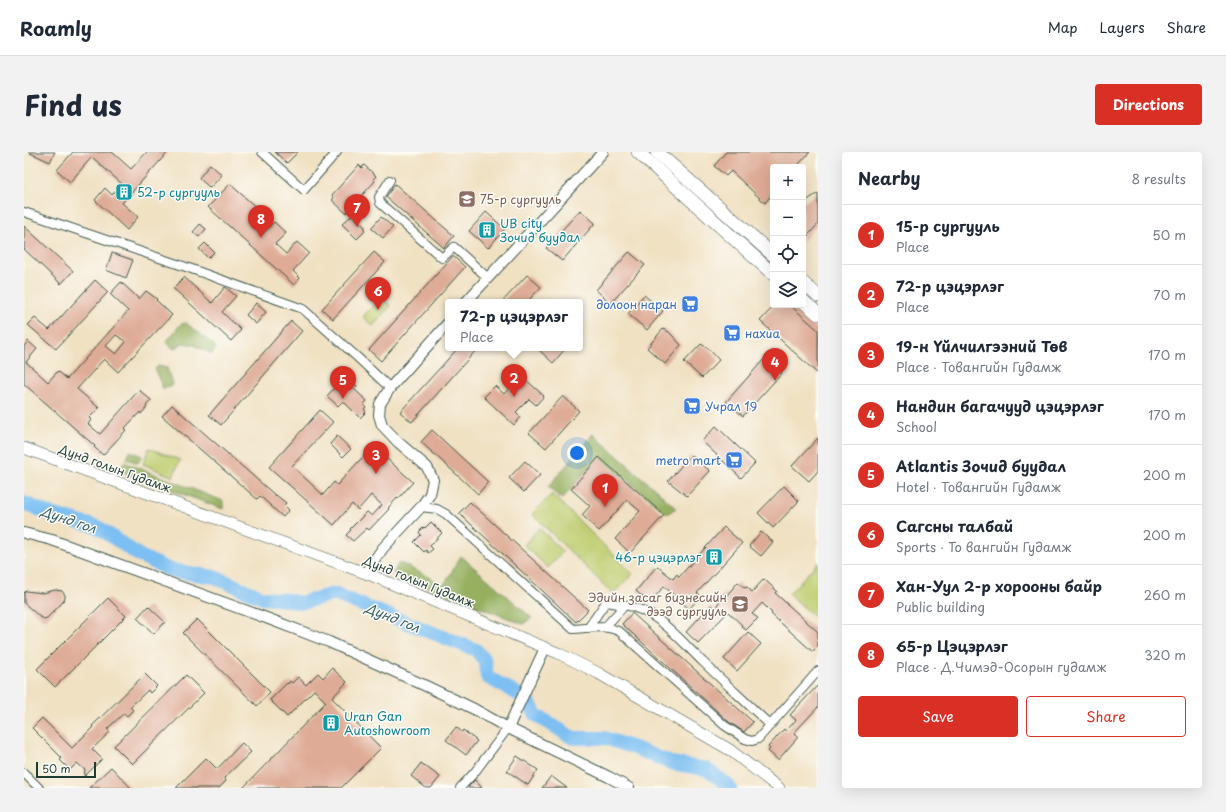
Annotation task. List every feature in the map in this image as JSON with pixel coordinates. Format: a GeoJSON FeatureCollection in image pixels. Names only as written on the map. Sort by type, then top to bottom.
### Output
{"type":"FeatureCollection","features":[{"type":"Feature","properties":{"kind":"highway"},"geometry":{"type":"LineString","coordinates":[[638,152],[771,272]]}},
{"type":"Feature","properties":{"kind":"highway"},"geometry":{"type":"LineString","coordinates":[[657,152],[770,252]]}},
{"type":"Feature","properties":{"kind":"highway"},"geometry":{"type":"LineString","coordinates":[[806,286],[818,296]]}},
{"type":"Feature","properties":{"kind":"highway"},"geometry":{"type":"LineString","coordinates":[[806,304],[818,314]]}},
{"type":"Feature","properties":{"kind":"main road","name":"Дунд голын Гудамж"},"geometry":{"type":"LineString","coordinates":[[24,448],[368,574],[542,652],[598,673],[730,750],[779,788]]}},
{"type":"Feature","properties":{"kind":"street"},"geometry":{"type":"LineString","coordinates":[[262,152],[304,190],[337,152]]}},
{"type":"Feature","properties":{"kind":"street"},"geometry":{"type":"LineString","coordinates":[[469,299],[602,152]]}},
{"type":"Feature","properties":{"kind":"street"},"geometry":{"type":"LineString","coordinates":[[390,180],[379,197],[380,203],[442,258],[454,247],[488,278]]}},
{"type":"Feature","properties":{"kind":"street"},"geometry":{"type":"LineString","coordinates":[[24,212],[186,267],[303,309],[390,388]]}},
{"type":"Feature","properties":{"kind":"street"},"geometry":{"type":"LineString","coordinates":[[368,574],[371,565],[383,548],[421,507],[430,494],[433,480],[427,467],[398,442],[382,425],[379,415],[380,404],[390,388],[445,326]]}},
{"type":"Feature","properties":{"kind":"street"},"geometry":{"type":"LineString","coordinates":[[421,507],[437,509],[446,514],[573,629],[605,627],[620,632],[724,725],[745,739],[752,741],[758,739],[818,671]]}},
{"type":"Feature","properties":{"kind":"street"},"geometry":{"type":"LineString","coordinates":[[24,533],[52,540],[269,618],[329,642],[510,724],[629,788]]}},
{"type":"Feature","properties":{"kind":"street"},"geometry":{"type":"LineString","coordinates":[[588,628],[606,602],[644,610],[664,625],[770,725]]}},
{"type":"Feature","properties":{"kind":"street"},"geometry":{"type":"LineString","coordinates":[[605,627],[625,605]]}},
{"type":"Feature","properties":{"kind":"street"},"geometry":{"type":"LineString","coordinates":[[460,788],[474,773],[510,724],[542,652]]}},
{"type":"Feature","properties":{"kind":"street"},"geometry":{"type":"LineString","coordinates":[[24,773],[39,788]]}},
{"type":"Feature","properties":{"kind":"green space"},"geometry":{"type":"Polygon","coordinates":[[[380,296],[391,306],[373,326],[363,317],[380,296]]]}},
{"type":"Feature","properties":{"kind":"green space"},"geometry":{"type":"Polygon","coordinates":[[[186,323],[216,347],[212,354],[194,345],[183,343],[174,349],[166,342],[181,324],[186,323]]]}},
{"type":"Feature","properties":{"kind":"green space"},"geometry":{"type":"Polygon","coordinates":[[[158,366],[167,368],[172,384],[170,387],[163,389],[155,369],[158,366]]]}},
{"type":"Feature","properties":{"kind":"green space"},"geometry":{"type":"Polygon","coordinates":[[[593,434],[676,508],[667,514],[599,456],[562,499],[548,487],[593,434]]]}},
{"type":"Feature","properties":{"kind":"green space"},"geometry":{"type":"Polygon","coordinates":[[[149,448],[180,460],[173,477],[143,464],[149,448]]]}},
{"type":"Feature","properties":{"kind":"green space"},"geometry":{"type":"Polygon","coordinates":[[[130,451],[142,456],[138,463],[127,459],[130,451]]]}},
{"type":"Feature","properties":{"kind":"green space"},"geometry":{"type":"Polygon","coordinates":[[[124,462],[223,501],[223,509],[120,471],[124,462]]]}},
{"type":"Feature","properties":{"kind":"green space"},"geometry":{"type":"Polygon","coordinates":[[[552,494],[633,574],[613,594],[532,514],[552,494]]]}},
{"type":"Feature","properties":{"kind":"green space"},"geometry":{"type":"Polygon","coordinates":[[[539,528],[563,551],[548,568],[524,545],[539,528]]]}},
{"type":"Feature","properties":{"kind":"green space"},"geometry":{"type":"Polygon","coordinates":[[[461,556],[532,618],[523,624],[393,574],[399,562],[444,585],[461,556]]]}},
{"type":"Feature","properties":{"kind":"green space"},"geometry":{"type":"Polygon","coordinates":[[[818,562],[818,620],[789,594],[818,562]]]}},
{"type":"Feature","properties":{"kind":"building"},"geometry":{"type":"Polygon","coordinates":[[[28,152],[55,152],[50,162],[28,152]]]}},
{"type":"Feature","properties":{"kind":"building","name":"52-р сургууль"},"geometry":{"type":"Polygon","coordinates":[[[73,152],[112,152],[131,169],[147,152],[168,152],[122,203],[138,217],[127,230],[95,200],[105,188],[112,195],[122,184],[92,157],[70,182],[57,170],[73,152]]]}},
{"type":"Feature","properties":{"kind":"building"},"geometry":{"type":"Polygon","coordinates":[[[275,152],[298,152],[287,163],[275,152]]]}},
{"type":"Feature","properties":{"kind":"building"},"geometry":{"type":"Polygon","coordinates":[[[726,152],[810,152],[799,164],[770,164],[770,197],[765,203],[731,171],[726,176],[714,166],[726,152]]]}},
{"type":"Feature","properties":{"kind":"building"},"geometry":{"type":"Polygon","coordinates":[[[210,164],[222,175],[210,188],[199,178],[210,164]]]}},
{"type":"Feature","properties":{"kind":"building"},"geometry":{"type":"Polygon","coordinates":[[[359,165],[362,168],[364,165],[376,176],[373,179],[375,181],[346,213],[332,200],[334,198],[332,195],[359,165]]]}},
{"type":"Feature","properties":{"kind":"building"},"geometry":{"type":"Polygon","coordinates":[[[230,184],[260,211],[250,222],[263,234],[274,222],[286,233],[275,244],[286,254],[297,242],[309,253],[293,271],[300,278],[294,285],[208,207],[230,184]]]}},
{"type":"Feature","properties":{"kind":"building"},"geometry":{"type":"Polygon","coordinates":[[[395,184],[454,236],[444,248],[386,197],[395,184]]]}},
{"type":"Feature","properties":{"kind":"building"},"geometry":{"type":"Polygon","coordinates":[[[818,193],[818,224],[806,238],[806,236],[806,201],[818,193]]]}},
{"type":"Feature","properties":{"kind":"building"},"geometry":{"type":"Polygon","coordinates":[[[580,210],[595,223],[562,261],[546,248],[580,210]]]}},
{"type":"Feature","properties":{"kind":"building","name":"UB city Зочид буудал"},"geometry":{"type":"Polygon","coordinates":[[[486,212],[505,229],[488,248],[469,231],[486,212]]]}},
{"type":"Feature","properties":{"kind":"building"},"geometry":{"type":"Polygon","coordinates":[[[352,215],[365,227],[364,232],[357,239],[342,224],[352,215]]]}},
{"type":"Feature","properties":{"kind":"building"},"geometry":{"type":"Polygon","coordinates":[[[381,217],[393,227],[383,238],[371,228],[381,217]]]}},
{"type":"Feature","properties":{"kind":"building"},"geometry":{"type":"Polygon","coordinates":[[[200,224],[206,229],[199,237],[193,232],[200,224]]]}},
{"type":"Feature","properties":{"kind":"building"},"geometry":{"type":"Polygon","coordinates":[[[24,226],[73,271],[61,284],[24,249],[24,226]]]}},
{"type":"Feature","properties":{"kind":"building"},"geometry":{"type":"Polygon","coordinates":[[[205,243],[214,252],[208,258],[199,249],[205,243]]]}},
{"type":"Feature","properties":{"kind":"building"},"geometry":{"type":"Polygon","coordinates":[[[374,252],[385,262],[333,319],[322,309],[374,252]]]}},
{"type":"Feature","properties":{"kind":"building"},"geometry":{"type":"Polygon","coordinates":[[[629,252],[645,265],[611,303],[596,290],[629,252]]]}},
{"type":"Feature","properties":{"kind":"building"},"geometry":{"type":"Polygon","coordinates":[[[112,253],[133,260],[126,278],[106,270],[112,253]]]}},
{"type":"Feature","properties":{"kind":"building"},"geometry":{"type":"Polygon","coordinates":[[[453,256],[465,267],[381,361],[369,350],[453,256]]]}},
{"type":"Feature","properties":{"kind":"building"},"geometry":{"type":"Polygon","coordinates":[[[527,275],[541,287],[530,299],[505,299],[527,275]]]}},
{"type":"Feature","properties":{"kind":"building"},"geometry":{"type":"Polygon","coordinates":[[[184,277],[212,303],[225,287],[236,296],[222,312],[241,330],[231,341],[173,288],[184,277]]]}},
{"type":"Feature","properties":{"kind":"building"},"geometry":{"type":"Polygon","coordinates":[[[95,280],[108,292],[56,349],[28,325],[35,318],[49,330],[95,280]]]}},
{"type":"Feature","properties":{"kind":"building"},"geometry":{"type":"Polygon","coordinates":[[[121,282],[139,299],[146,291],[157,299],[156,300],[172,315],[118,372],[104,359],[77,389],[99,408],[89,418],[91,420],[88,424],[100,434],[139,390],[151,400],[141,414],[140,412],[124,429],[126,430],[103,455],[94,447],[95,446],[24,384],[24,346],[28,341],[37,349],[26,362],[48,382],[58,371],[67,379],[128,311],[110,294],[121,282]],[[116,335],[106,346],[116,354],[126,342],[116,335]]]}},
{"type":"Feature","properties":{"kind":"building"},"geometry":{"type":"Polygon","coordinates":[[[644,295],[663,311],[647,330],[628,314],[644,295]]]}},
{"type":"Feature","properties":{"kind":"building"},"geometry":{"type":"Polygon","coordinates":[[[256,303],[266,312],[256,324],[246,315],[256,303]]]}},
{"type":"Feature","properties":{"kind":"building"},"geometry":{"type":"Polygon","coordinates":[[[772,308],[793,308],[818,330],[818,374],[760,321],[772,308]]]}},
{"type":"Feature","properties":{"kind":"building"},"geometry":{"type":"Polygon","coordinates":[[[291,321],[302,331],[221,425],[209,415],[291,321]]]}},
{"type":"Feature","properties":{"kind":"building"},"geometry":{"type":"Polygon","coordinates":[[[663,329],[669,332],[681,345],[665,364],[647,348],[663,329]]]}},
{"type":"Feature","properties":{"kind":"building"},"geometry":{"type":"Polygon","coordinates":[[[701,344],[708,348],[719,360],[702,378],[684,362],[701,344]]]}},
{"type":"Feature","properties":{"kind":"building"},"geometry":{"type":"Polygon","coordinates":[[[455,351],[475,351],[412,422],[400,412],[455,351]]]}},
{"type":"Feature","properties":{"kind":"building"},"geometry":{"type":"Polygon","coordinates":[[[540,351],[563,351],[553,363],[540,351]]]}},
{"type":"Feature","properties":{"kind":"building"},"geometry":{"type":"Polygon","coordinates":[[[765,358],[782,373],[743,416],[726,402],[765,358]]]}},
{"type":"Feature","properties":{"kind":"building"},"geometry":{"type":"Polygon","coordinates":[[[514,369],[544,396],[536,405],[529,399],[516,412],[521,417],[514,425],[484,397],[495,386],[504,394],[512,385],[506,379],[514,369]]]}},
{"type":"Feature","properties":{"kind":"building"},"geometry":{"type":"Polygon","coordinates":[[[345,376],[357,386],[354,389],[367,401],[363,405],[366,407],[364,409],[366,412],[360,418],[343,401],[338,406],[327,396],[345,376]]]}},
{"type":"Feature","properties":{"kind":"building"},"geometry":{"type":"Polygon","coordinates":[[[563,396],[579,411],[546,448],[529,433],[563,396]]]}},
{"type":"Feature","properties":{"kind":"building"},"geometry":{"type":"Polygon","coordinates":[[[172,405],[276,496],[286,503],[284,505],[289,510],[283,517],[260,496],[257,499],[162,416],[172,405]]]}},
{"type":"Feature","properties":{"kind":"building"},"geometry":{"type":"Polygon","coordinates":[[[320,410],[333,422],[292,466],[323,495],[334,482],[337,485],[371,448],[384,460],[386,458],[413,482],[369,530],[367,528],[353,541],[346,535],[351,530],[350,529],[367,512],[372,516],[382,505],[371,495],[358,510],[352,504],[334,525],[269,467],[320,410]]]}},
{"type":"Feature","properties":{"kind":"building"},"geometry":{"type":"Polygon","coordinates":[[[716,426],[755,463],[741,478],[702,441],[716,426]]]}},
{"type":"Feature","properties":{"kind":"building"},"geometry":{"type":"Polygon","coordinates":[[[432,430],[488,482],[478,494],[421,442],[432,430]]]}},
{"type":"Feature","properties":{"kind":"building"},"geometry":{"type":"Polygon","coordinates":[[[337,436],[351,449],[343,457],[330,444],[337,436]]]}},
{"type":"Feature","properties":{"kind":"building"},"geometry":{"type":"Polygon","coordinates":[[[818,438],[818,471],[809,481],[792,466],[818,438]]]}},
{"type":"Feature","properties":{"kind":"building"},"geometry":{"type":"Polygon","coordinates":[[[691,455],[710,471],[687,496],[668,481],[691,455]]]}},
{"type":"Feature","properties":{"kind":"building"},"geometry":{"type":"Polygon","coordinates":[[[599,457],[664,515],[630,553],[615,539],[640,511],[627,500],[599,531],[582,515],[590,506],[571,489],[599,457]]]}},
{"type":"Feature","properties":{"kind":"building"},"geometry":{"type":"Polygon","coordinates":[[[525,461],[540,475],[524,492],[509,478],[525,461]]]}},
{"type":"Feature","properties":{"kind":"building"},"geometry":{"type":"Polygon","coordinates":[[[784,486],[799,501],[773,528],[758,513],[784,486]]]}},
{"type":"Feature","properties":{"kind":"building"},"geometry":{"type":"Polygon","coordinates":[[[470,502],[588,610],[576,622],[459,513],[470,502]]]}},
{"type":"Feature","properties":{"kind":"building"},"geometry":{"type":"Polygon","coordinates":[[[431,522],[442,533],[430,546],[433,549],[428,553],[426,550],[424,552],[414,542],[421,535],[419,532],[431,522]]]}},
{"type":"Feature","properties":{"kind":"building"},"geometry":{"type":"Polygon","coordinates":[[[724,527],[742,543],[697,593],[701,596],[689,609],[664,586],[650,603],[636,591],[657,566],[673,579],[677,574],[679,577],[724,527]]]}},
{"type":"Feature","properties":{"kind":"building"},"geometry":{"type":"Polygon","coordinates":[[[761,532],[773,542],[761,556],[749,546],[761,532]]]}},
{"type":"Feature","properties":{"kind":"building"},"geometry":{"type":"Polygon","coordinates":[[[764,579],[777,591],[775,593],[818,632],[818,647],[813,652],[771,614],[772,613],[762,603],[752,614],[758,618],[746,630],[728,612],[698,643],[686,632],[711,605],[715,609],[724,593],[727,595],[738,582],[752,592],[764,579]]]}},
{"type":"Feature","properties":{"kind":"building"},"geometry":{"type":"Polygon","coordinates":[[[55,590],[62,591],[65,598],[47,618],[44,619],[40,617],[24,603],[24,593],[26,591],[43,593],[55,590]]]}},
{"type":"Feature","properties":{"kind":"building"},"geometry":{"type":"Polygon","coordinates":[[[108,598],[126,616],[55,687],[37,669],[108,598]]]}},
{"type":"Feature","properties":{"kind":"building"},"geometry":{"type":"Polygon","coordinates":[[[148,606],[165,622],[154,634],[137,618],[148,606]]]}},
{"type":"Feature","properties":{"kind":"building"},"geometry":{"type":"Polygon","coordinates":[[[632,613],[753,722],[744,732],[729,722],[622,624],[632,613]]]}},
{"type":"Feature","properties":{"kind":"building"},"geometry":{"type":"Polygon","coordinates":[[[197,619],[270,692],[257,706],[183,633],[197,619]]]}},
{"type":"Feature","properties":{"kind":"building"},"geometry":{"type":"Polygon","coordinates":[[[748,632],[761,644],[737,671],[724,659],[748,632]]]}},
{"type":"Feature","properties":{"kind":"building","name":"Uran Gan Autoshowroom"},"geometry":{"type":"Polygon","coordinates":[[[332,668],[347,682],[332,698],[381,748],[341,788],[243,788],[326,702],[314,690],[287,717],[270,700],[290,681],[292,683],[298,677],[306,685],[318,673],[323,678],[332,668]]]}},
{"type":"Feature","properties":{"kind":"building"},"geometry":{"type":"Polygon","coordinates":[[[145,674],[157,686],[150,693],[148,690],[130,707],[133,710],[127,716],[124,713],[107,729],[110,732],[92,749],[102,759],[84,777],[85,770],[77,763],[70,770],[60,760],[62,758],[32,728],[42,718],[72,748],[93,727],[92,726],[145,674]]]}},
{"type":"Feature","properties":{"kind":"building"},"geometry":{"type":"Polygon","coordinates":[[[186,675],[204,693],[132,764],[114,746],[186,675]]]}},
{"type":"Feature","properties":{"kind":"building"},"geometry":{"type":"Polygon","coordinates":[[[818,685],[818,707],[794,733],[798,737],[778,760],[768,751],[770,749],[768,747],[784,729],[786,731],[796,720],[790,715],[818,685]]]}},
{"type":"Feature","properties":{"kind":"building"},"geometry":{"type":"Polygon","coordinates":[[[456,727],[462,732],[463,730],[477,741],[466,755],[446,740],[456,727]]]}},
{"type":"Feature","properties":{"kind":"building"},"geometry":{"type":"Polygon","coordinates":[[[242,743],[251,752],[224,778],[226,781],[219,788],[176,788],[206,758],[217,769],[242,743]]]}},
{"type":"Feature","properties":{"kind":"building"},"geometry":{"type":"Polygon","coordinates":[[[517,756],[538,770],[528,785],[507,771],[517,756]]]}},
{"type":"Feature","properties":{"kind":"building"},"geometry":{"type":"Polygon","coordinates":[[[421,763],[440,777],[431,788],[426,788],[411,776],[421,763]]]}},
{"type":"Feature","properties":{"kind":"building"},"geometry":{"type":"Polygon","coordinates":[[[111,767],[131,788],[89,788],[111,767]]]}},
{"type":"Feature","properties":{"kind":"building"},"geometry":{"type":"Polygon","coordinates":[[[551,776],[567,788],[542,788],[551,776]]]}},
{"type":"Feature","properties":{"kind":"building"},"geometry":{"type":"Polygon","coordinates":[[[475,780],[482,788],[468,788],[470,785],[475,780]]]}},
{"type":"Feature","properties":{"kind":"waterway","name":"Дунд гол"},"geometry":{"type":"LineString","coordinates":[[24,503],[50,514],[98,527],[140,556],[170,570],[215,577],[263,598],[287,600],[300,603],[334,594],[476,650],[485,661],[487,677],[527,699],[536,715],[573,738],[605,738],[671,763],[706,769],[727,784],[730,788]]}},
{"type":"Feature","properties":{"kind":"place","name":"52-р сургууль"},"geometry":{"type":"Point","coordinates":[124,192]}},
{"type":"Feature","properties":{"kind":"place","name":"75-р сургууль"},"geometry":{"type":"Point","coordinates":[467,199]}},
{"type":"Feature","properties":{"kind":"place","name":"Хан-Уул 2-р хорооны байр"},"geometry":{"type":"Point","coordinates":[357,227]}},
{"type":"Feature","properties":{"kind":"place","name":"UB city Зочид буудал"},"geometry":{"type":"Point","coordinates":[487,230]}},
{"type":"Feature","properties":{"kind":"place","name":"65-р Цэцэрлэг"},"geometry":{"type":"Point","coordinates":[261,238]}},
{"type":"Feature","properties":{"kind":"place","name":"долоон наран"},"geometry":{"type":"Point","coordinates":[690,304]}},
{"type":"Feature","properties":{"kind":"place","name":"Сагсны талбай"},"geometry":{"type":"Point","coordinates":[378,310]}},
{"type":"Feature","properties":{"kind":"place","name":"нахиа"},"geometry":{"type":"Point","coordinates":[732,333]}},
{"type":"Feature","properties":{"kind":"place","name":"Нандин багачууд цэцэрлэг"},"geometry":{"type":"Point","coordinates":[775,381]}},
{"type":"Feature","properties":{"kind":"place","name":"72-р цэцэрлэг"},"geometry":{"type":"Point","coordinates":[514,397]}},
{"type":"Feature","properties":{"kind":"place","name":"Atlantis Зочид буудал"},"geometry":{"type":"Point","coordinates":[343,399]}},
{"type":"Feature","properties":{"kind":"place","name":"Учрал 19"},"geometry":{"type":"Point","coordinates":[692,406]}},
{"type":"Feature","properties":{"kind":"place","name":"metro mart"},"geometry":{"type":"Point","coordinates":[734,460]}},
{"type":"Feature","properties":{"kind":"place","name":"19-н Үйлчилгээний Төв"},"geometry":{"type":"Point","coordinates":[376,474]}},
{"type":"Feature","properties":{"kind":"place","name":"15-р сургууль"},"geometry":{"type":"Point","coordinates":[605,507]}},
{"type":"Feature","properties":{"kind":"place","name":"46-р цэцэрлэг"},"geometry":{"type":"Point","coordinates":[714,557]}},
{"type":"Feature","properties":{"kind":"place","name":"Эдийн засаг бизнесийн дээд сургууль"},"geometry":{"type":"Point","coordinates":[740,604]}},
{"type":"Feature","properties":{"kind":"place","name":"Uran Gan Autoshowroom"},"geometry":{"type":"Point","coordinates":[331,723]}}]}
